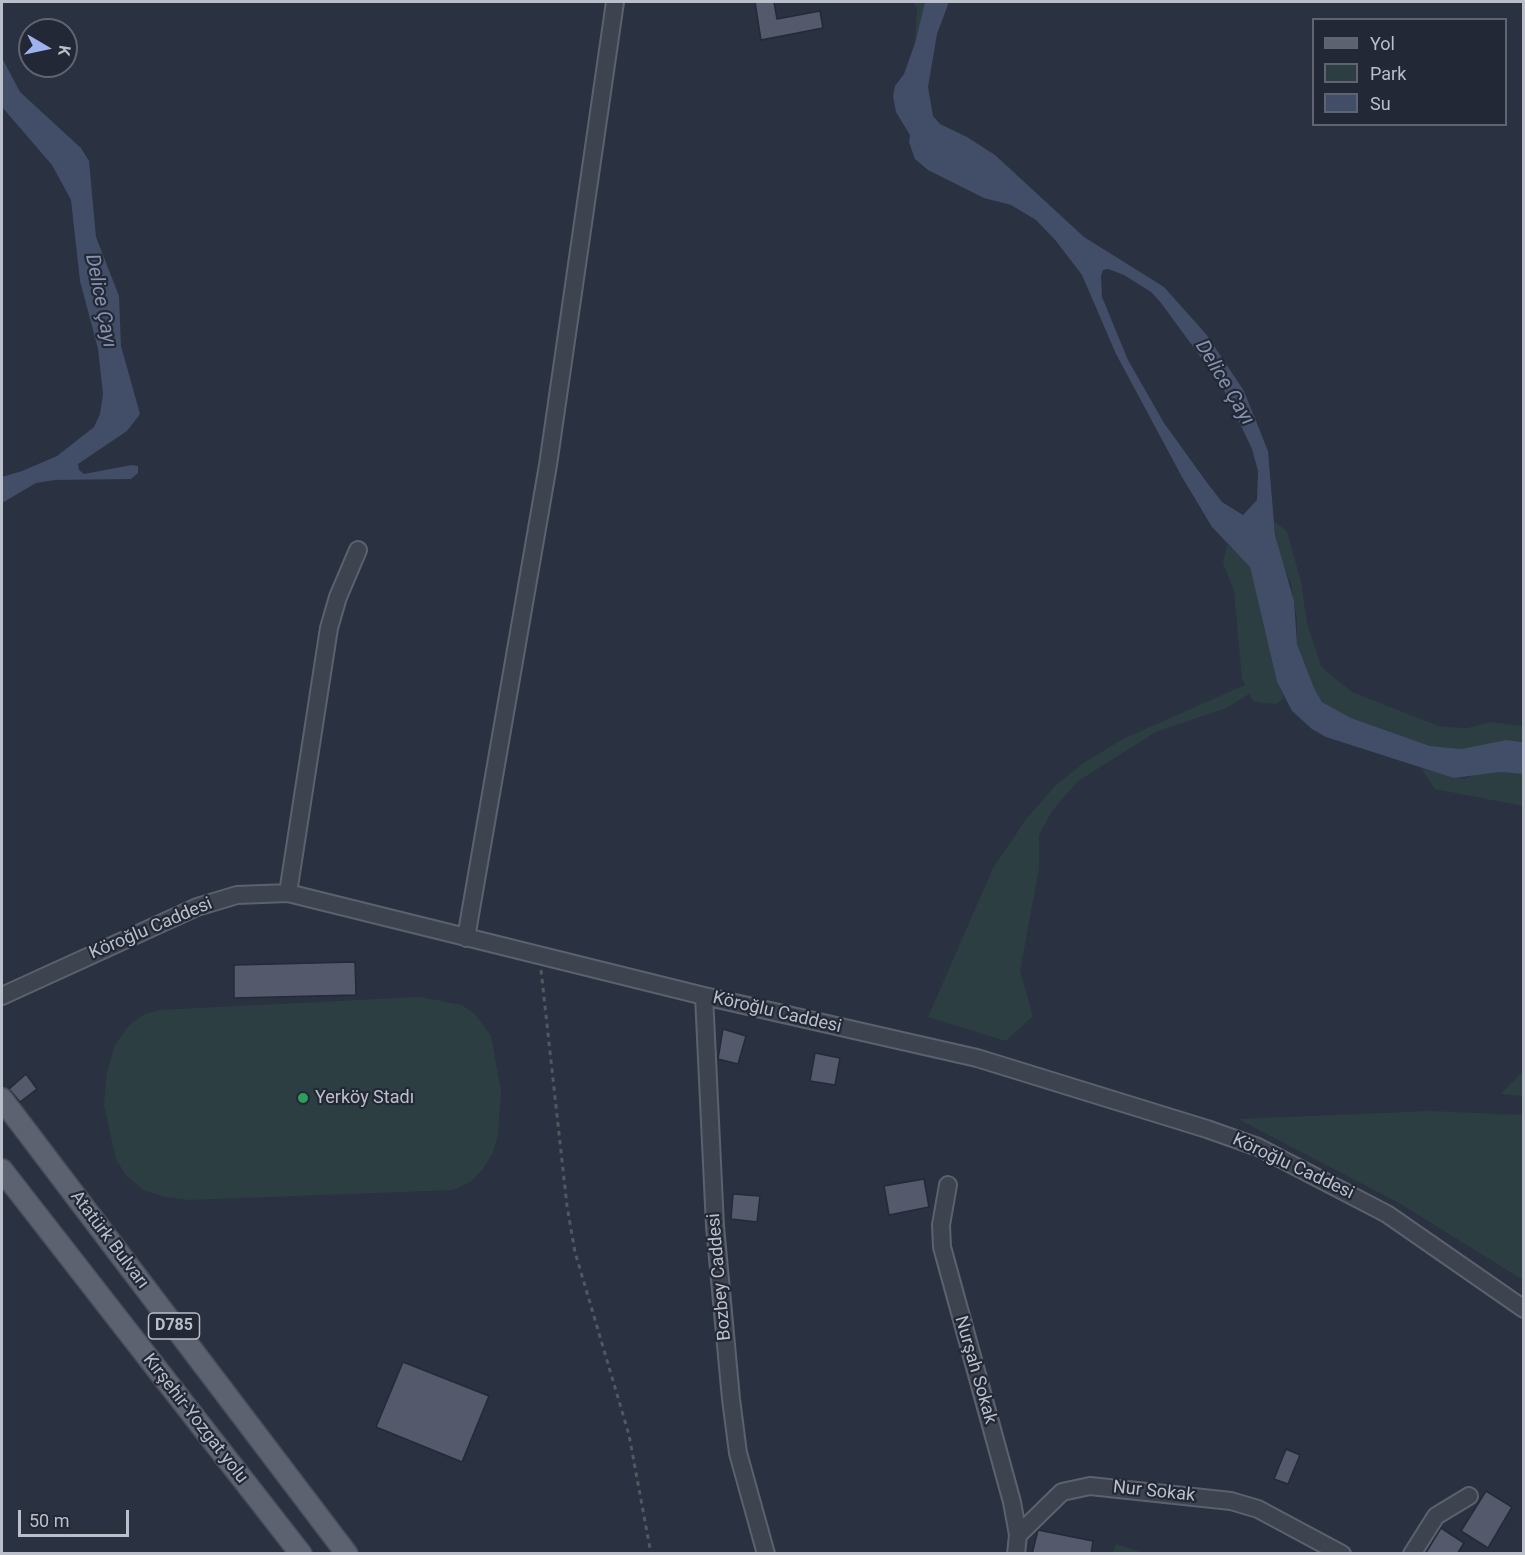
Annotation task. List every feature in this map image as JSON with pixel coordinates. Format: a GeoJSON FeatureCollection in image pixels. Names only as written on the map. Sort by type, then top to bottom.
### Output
{"type":"FeatureCollection","features":[{"type":"Feature","properties":{"kind":"main road","name":"Atatürk Bulvarı"},"geometry":{"type":"LineString","coordinates":[[2,1099],[347,1554]]}},
{"type":"Feature","properties":{"kind":"main road","name":"Kırşehir-Yozgat yolu"},"geometry":{"type":"LineString","coordinates":[[2,1170],[301,1554]]}},
{"type":"Feature","properties":{"kind":"street"},"geometry":{"type":"LineString","coordinates":[[466,938],[548,465],[615,2]]}},
{"type":"Feature","properties":{"kind":"street"},"geometry":{"type":"LineString","coordinates":[[288,892],[329,628],[347,573],[358,550]]}},
{"type":"Feature","properties":{"kind":"street","name":"Köroğlu Caddesi"},"geometry":{"type":"LineString","coordinates":[[2,996],[197,907],[237,895],[288,892],[704,996],[977,1058],[1258,1147],[1387,1214],[1524,1309]]}},
{"type":"Feature","properties":{"kind":"street","name":"Bozbey Caddesi"},"geometry":{"type":"LineString","coordinates":[[704,996],[715,1226],[732,1400],[738,1453],[766,1554]]}},
{"type":"Feature","properties":{"kind":"street","name":"Nurşah Sokak"},"geometry":{"type":"LineString","coordinates":[[948,1185],[941,1225],[942,1247],[1005,1475],[1018,1535],[1016,1554]]}},
{"type":"Feature","properties":{"kind":"street","name":"Nur Sokak"},"geometry":{"type":"LineString","coordinates":[[1018,1535],[1062,1492],[1090,1486],[1231,1501],[1257,1509],[1303,1530],[1342,1554]]}},
{"type":"Feature","properties":{"kind":"street"},"geometry":{"type":"LineString","coordinates":[[1412,1554],[1436,1516],[1469,1496]]}},
{"type":"Feature","properties":{"kind":"path"},"geometry":{"type":"LineString","coordinates":[[539,956],[567,1206],[575,1252],[629,1435],[651,1554]]}},
{"type":"Feature","properties":{"kind":"green space"},"geometry":{"type":"Polygon","coordinates":[[[913,2],[925,2],[915,43],[917,8],[913,2]]]}},
{"type":"Feature","properties":{"kind":"green space"},"geometry":{"type":"Polygon","coordinates":[[[1273,521],[1287,531],[1301,582],[1307,623],[1321,666],[1333,677],[1352,692],[1441,727],[1468,728],[1490,722],[1523,726],[1523,742],[1506,740],[1461,749],[1430,746],[1351,718],[1322,702],[1314,688],[1297,644],[1297,621],[1291,584],[1280,558],[1273,521]]]}},
{"type":"Feature","properties":{"kind":"green space"},"geometry":{"type":"Polygon","coordinates":[[[1227,544],[1245,559],[1250,567],[1277,682],[1284,698],[1276,704],[1264,703],[1253,701],[1249,694],[1226,708],[1156,732],[1078,781],[1052,811],[1039,835],[1039,868],[1020,971],[1033,1016],[1006,1041],[928,1017],[993,868],[1027,818],[1056,785],[1085,762],[1123,739],[1245,685],[1242,678],[1234,591],[1223,563],[1227,544]]]}},
{"type":"Feature","properties":{"kind":"green space"},"geometry":{"type":"Polygon","coordinates":[[[1421,768],[1464,779],[1474,775],[1500,772],[1523,774],[1523,806],[1435,789],[1421,768]]]}},
{"type":"Feature","properties":{"kind":"green space","name":"Yerköy Stadı"},"geometry":{"type":"Polygon","coordinates":[[[420,997],[462,1005],[475,1014],[491,1036],[501,1091],[498,1134],[493,1152],[483,1169],[470,1182],[453,1190],[189,1200],[165,1197],[143,1190],[127,1176],[116,1160],[104,1105],[107,1072],[115,1045],[129,1025],[143,1015],[159,1010],[420,997]]]}},
{"type":"Feature","properties":{"kind":"green space"},"geometry":{"type":"Polygon","coordinates":[[[1523,1071],[1523,1096],[1501,1094],[1518,1076],[1523,1071]]]}},
{"type":"Feature","properties":{"kind":"green space"},"geometry":{"type":"Polygon","coordinates":[[[1430,1111],[1523,1115],[1523,1280],[1401,1204],[1238,1119],[1430,1111]]]}},
{"type":"Feature","properties":{"kind":"green space"},"geometry":{"type":"Polygon","coordinates":[[[1116,1544],[1143,1553],[1113,1553],[1116,1544]]]}},
{"type":"Feature","properties":{"kind":"water","name":"Delice Çayı"},"geometry":{"type":"Polygon","coordinates":[[[925,2],[949,2],[937,34],[928,87],[933,116],[940,124],[967,137],[995,155],[1084,237],[1164,287],[1206,334],[1244,391],[1268,451],[1275,535],[1294,601],[1297,644],[1314,688],[1322,702],[1351,718],[1430,746],[1461,749],[1506,740],[1523,742],[1523,774],[1500,772],[1454,778],[1326,737],[1312,729],[1292,711],[1277,682],[1250,567],[1212,527],[1182,477],[1116,354],[1082,275],[1056,241],[1036,220],[1011,205],[984,198],[928,170],[915,159],[909,142],[910,135],[896,112],[893,96],[895,86],[904,74],[915,43],[925,2]],[[1108,269],[1103,270],[1101,276],[1102,297],[1128,360],[1164,423],[1208,484],[1222,502],[1243,515],[1257,500],[1258,471],[1252,449],[1222,386],[1161,303],[1151,292],[1124,275],[1108,269]]]}},
{"type":"Feature","properties":{"kind":"water","name":"Delice Çayı"},"geometry":{"type":"Polygon","coordinates":[[[2,58],[20,92],[81,148],[89,161],[96,237],[119,296],[121,346],[140,414],[127,431],[78,464],[79,470],[84,474],[132,465],[138,466],[138,473],[131,479],[55,480],[36,483],[2,503],[2,477],[57,456],[94,427],[100,414],[103,394],[98,349],[80,281],[71,200],[52,165],[2,107],[2,58]]]}},
{"type":"Feature","properties":{"kind":"building"},"geometry":{"type":"Polygon","coordinates":[[[755,2],[774,2],[777,19],[820,11],[823,28],[761,40],[755,2]]]}},
{"type":"Feature","properties":{"kind":"building"},"geometry":{"type":"Polygon","coordinates":[[[355,962],[356,995],[234,998],[234,965],[355,962]]]}},
{"type":"Feature","properties":{"kind":"building"},"geometry":{"type":"Polygon","coordinates":[[[723,1029],[746,1036],[738,1064],[718,1059],[723,1029]]]}},
{"type":"Feature","properties":{"kind":"building"},"geometry":{"type":"Polygon","coordinates":[[[815,1053],[840,1058],[835,1085],[810,1081],[815,1053]]]}},
{"type":"Feature","properties":{"kind":"building"},"geometry":{"type":"Polygon","coordinates":[[[26,1074],[37,1089],[20,1102],[9,1089],[26,1074]]]}},
{"type":"Feature","properties":{"kind":"building"},"geometry":{"type":"Polygon","coordinates":[[[924,1179],[929,1207],[889,1215],[884,1186],[924,1179]]]}},
{"type":"Feature","properties":{"kind":"building"},"geometry":{"type":"Polygon","coordinates":[[[733,1194],[760,1196],[757,1222],[731,1219],[733,1194]]]}},
{"type":"Feature","properties":{"kind":"building"},"geometry":{"type":"Polygon","coordinates":[[[403,1362],[489,1396],[462,1462],[376,1427],[403,1362]]]}},
{"type":"Feature","properties":{"kind":"building"},"geometry":{"type":"Polygon","coordinates":[[[1286,1449],[1300,1455],[1288,1484],[1274,1479],[1286,1449]]]}},
{"type":"Feature","properties":{"kind":"building"},"geometry":{"type":"Polygon","coordinates":[[[1486,1491],[1512,1507],[1488,1548],[1461,1531],[1486,1491]]]}},
{"type":"Feature","properties":{"kind":"building"},"geometry":{"type":"Polygon","coordinates":[[[1441,1528],[1464,1543],[1457,1554],[1425,1554],[1441,1528]]]}},
{"type":"Feature","properties":{"kind":"building"},"geometry":{"type":"Polygon","coordinates":[[[1038,1530],[1093,1541],[1091,1554],[1032,1554],[1038,1530]]]}},
{"type":"Feature","properties":{"kind":"place","name":"Yerköy Stadı"},"geometry":{"type":"Point","coordinates":[303,1098]}}]}
